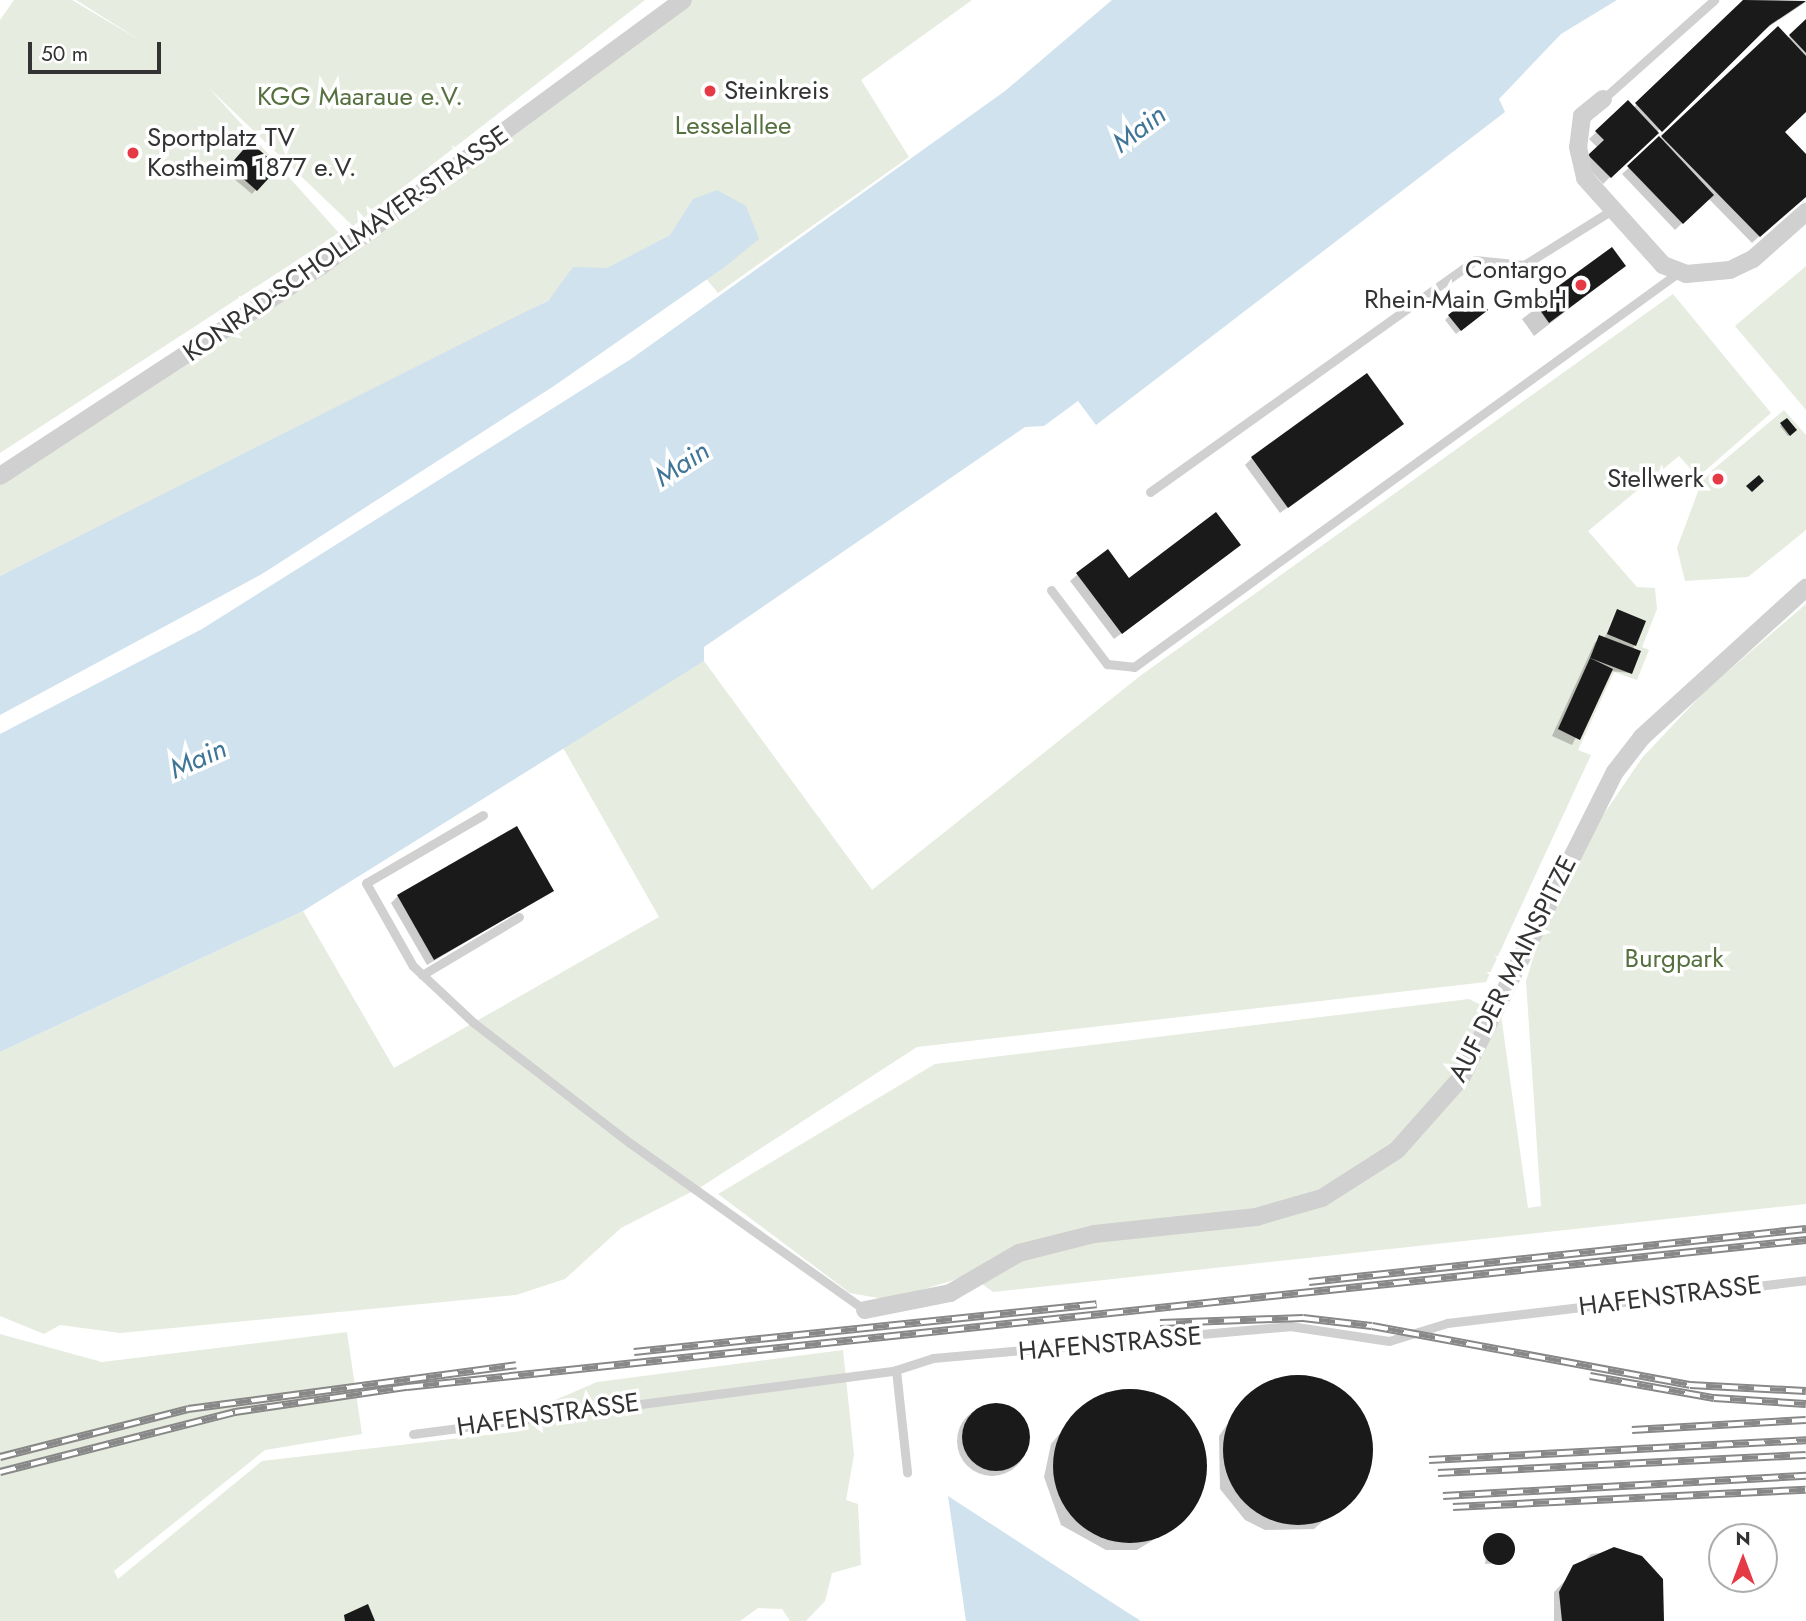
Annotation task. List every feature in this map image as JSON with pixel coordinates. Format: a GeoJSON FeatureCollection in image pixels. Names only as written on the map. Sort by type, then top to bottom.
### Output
{"type":"FeatureCollection","features":[{"type":"Feature","properties":{"kind":"street","name":"KONRAD-SCHOLLMAYER-STRASSE"},"geometry":{"type":"LineString","coordinates":[[0,476],[321,266],[683,0]]}},
{"type":"Feature","properties":{"kind":"street"},"geometry":{"type":"LineString","coordinates":[[1603,99],[1581,116],[1578,147],[1585,178],[1648,252],[1680,271],[1710,275],[1742,264],[1806,212]]}},
{"type":"Feature","properties":{"kind":"street","name":"AUF DER MAINSPITZE"},"geometry":{"type":"LineString","coordinates":[[865,1310],[950,1293],[1019,1252],[1082,1237],[1256,1217],[1322,1198],[1397,1150],[1461,1078],[1615,772],[1642,737],[1806,589]]}},
{"type":"Feature","properties":{"kind":"lane"},"geometry":{"type":"LineString","coordinates":[[1603,99],[1714,0]]}},
{"type":"Feature","properties":{"kind":"lane"},"geometry":{"type":"LineString","coordinates":[[1150,492],[1475,260],[1524,265],[1612,209]]}},
{"type":"Feature","properties":{"kind":"lane"},"geometry":{"type":"LineString","coordinates":[[1051,590],[1107,664],[1134,667],[1680,271]]}},
{"type":"Feature","properties":{"kind":"lane"},"geometry":{"type":"LineString","coordinates":[[483,815],[366,883],[422,975],[629,1143],[865,1310]]}},
{"type":"Feature","properties":{"kind":"lane"},"geometry":{"type":"LineString","coordinates":[[422,975],[519,917]]}},
{"type":"Feature","properties":{"kind":"lane","name":"HAFENSTRASSE"},"geometry":{"type":"LineString","coordinates":[[413,1434],[896,1370],[933,1358],[1290,1326],[1389,1341],[1447,1323],[1806,1280]]}},
{"type":"Feature","properties":{"kind":"lane"},"geometry":{"type":"LineString","coordinates":[[896,1370],[907,1472]]}},
{"type":"Feature","properties":{"kind":"green space","name":"KGG Maaraue e.V."},"geometry":{"type":"Polygon","coordinates":[[[14,0],[72,0],[143,42],[76,0],[645,0],[353,226],[209,88],[339,233],[0,453],[0,20],[14,0]]]}},
{"type":"Feature","properties":{"kind":"green space","name":"Lesselallee"},"geometry":{"type":"Polygon","coordinates":[[[683,0],[972,0],[861,80],[909,157],[718,293],[670,235],[417,370],[0,576],[0,476],[321,266],[683,0]]]}},
{"type":"Feature","properties":{"kind":"green space"},"geometry":{"type":"Polygon","coordinates":[[[1806,266],[1806,410],[1735,326],[1806,266]]]}},
{"type":"Feature","properties":{"kind":"green space"},"geometry":{"type":"Polygon","coordinates":[[[1673,294],[1771,413],[1698,477],[1679,456],[1588,531],[1637,587],[1655,588],[1657,609],[1642,647],[1649,650],[1637,680],[1614,672],[1578,750],[1591,755],[1486,982],[917,1047],[701,1187],[621,1228],[565,1279],[516,1295],[120,1333],[60,1325],[44,1334],[0,1316],[0,1052],[303,911],[394,1068],[659,917],[562,746],[704,661],[872,890],[1140,676],[1673,294]]]}},
{"type":"Feature","properties":{"kind":"green space"},"geometry":{"type":"Polygon","coordinates":[[[1784,410],[1806,435],[1806,530],[1748,577],[1685,581],[1677,548],[1703,478],[1784,410]]]}},
{"type":"Feature","properties":{"kind":"green space","name":"Burgpark"},"geometry":{"type":"Polygon","coordinates":[[[1806,604],[1806,1204],[993,1292],[970,1275],[889,1300],[850,1293],[718,1194],[935,1064],[1469,999],[1501,1015],[1528,1208],[1541,1206],[1526,981],[1542,930],[1595,827],[1642,758],[1706,690],[1806,604]]]}},
{"type":"Feature","properties":{"kind":"green space"},"geometry":{"type":"Polygon","coordinates":[[[347,1332],[362,1434],[265,1450],[114,1571],[118,1579],[262,1461],[521,1431],[548,1403],[597,1382],[843,1350],[854,1455],[846,1500],[858,1504],[861,1565],[832,1573],[825,1601],[806,1621],[790,1621],[782,1609],[758,1608],[740,1621],[0,1621],[0,1334],[102,1362],[347,1332]]]}},
{"type":"Feature","properties":{"kind":"water","name":"Main"},"geometry":{"type":"Polygon","coordinates":[[[1112,0],[1617,0],[1561,34],[1499,99],[1505,112],[1096,425],[1078,401],[1044,426],[1025,427],[704,647],[704,661],[303,911],[0,1052],[0,734],[202,629],[631,359],[1005,91],[1112,0]]]}},
{"type":"Feature","properties":{"kind":"water"},"geometry":{"type":"Polygon","coordinates":[[[717,190],[746,206],[759,239],[726,266],[554,386],[262,574],[0,715],[0,576],[549,300],[573,267],[607,268],[670,235],[693,199],[717,190]]]}},
{"type":"Feature","properties":{"kind":"water"},"geometry":{"type":"Polygon","coordinates":[[[948,1496],[1122,1609],[1141,1621],[966,1621],[948,1496]]]}},
{"type":"Feature","properties":{"kind":"building"},"geometry":{"type":"Polygon","coordinates":[[[1743,0],[1806,1],[1770,25],[1662,132],[1635,103],[1743,0]]]}},
{"type":"Feature","properties":{"kind":"building"},"geometry":{"type":"Polygon","coordinates":[[[1806,19],[1806,53],[1789,35],[1806,19]]]}},
{"type":"Feature","properties":{"kind":"building"},"geometry":{"type":"Polygon","coordinates":[[[1778,26],[1806,56],[1806,112],[1785,132],[1806,154],[1806,197],[1760,237],[1661,136],[1778,26]]]}},
{"type":"Feature","properties":{"kind":"building"},"geometry":{"type":"Polygon","coordinates":[[[1628,100],[1659,133],[1611,178],[1588,155],[1604,140],[1595,131],[1628,100]]]}},
{"type":"Feature","properties":{"kind":"building"},"geometry":{"type":"Polygon","coordinates":[[[1659,136],[1714,195],[1683,224],[1627,166],[1659,136]]]}},
{"type":"Feature","properties":{"kind":"building"},"geometry":{"type":"Polygon","coordinates":[[[250,142],[279,167],[257,191],[229,166],[250,142]]]}},
{"type":"Feature","properties":{"kind":"building","name":"Contargo Rhein-Main GmbH"},"geometry":{"type":"Polygon","coordinates":[[[1612,247],[1626,266],[1549,323],[1535,303],[1612,247]]]}},
{"type":"Feature","properties":{"kind":"building"},"geometry":{"type":"Polygon","coordinates":[[[1475,294],[1488,310],[1461,331],[1448,315],[1475,294]]]}},
{"type":"Feature","properties":{"kind":"building"},"geometry":{"type":"Polygon","coordinates":[[[1367,373],[1404,424],[1288,508],[1251,457],[1367,373]]]}},
{"type":"Feature","properties":{"kind":"building"},"geometry":{"type":"Polygon","coordinates":[[[1787,418],[1797,430],[1790,436],[1780,423],[1787,418]]]}},
{"type":"Feature","properties":{"kind":"building"},"geometry":{"type":"Polygon","coordinates":[[[1759,475],[1764,481],[1752,492],[1746,486],[1759,475]]]}},
{"type":"Feature","properties":{"kind":"building"},"geometry":{"type":"Polygon","coordinates":[[[1216,512],[1241,545],[1122,634],[1076,573],[1108,549],[1129,578],[1216,512]]]}},
{"type":"Feature","properties":{"kind":"building"},"geometry":{"type":"Polygon","coordinates":[[[1617,609],[1646,621],[1636,646],[1607,634],[1617,609]]]}},
{"type":"Feature","properties":{"kind":"building"},"geometry":{"type":"Polygon","coordinates":[[[1599,635],[1641,651],[1632,674],[1590,658],[1599,635]]]}},
{"type":"Feature","properties":{"kind":"building"},"geometry":{"type":"Polygon","coordinates":[[[1590,658],[1613,669],[1580,740],[1558,729],[1590,658]]]}},
{"type":"Feature","properties":{"kind":"building"},"geometry":{"type":"Polygon","coordinates":[[[517,826],[554,891],[434,960],[397,895],[517,826]]]}},
{"type":"Feature","properties":{"kind":"building"},"geometry":{"type":"Polygon","coordinates":[[[1298,1375],[1327,1381],[1351,1397],[1367,1421],[1373,1450],[1367,1479],[1351,1503],[1327,1519],[1298,1525],[1269,1519],[1245,1503],[1229,1479],[1223,1450],[1229,1421],[1245,1397],[1269,1381],[1298,1375]]]}},
{"type":"Feature","properties":{"kind":"building"},"geometry":{"type":"Polygon","coordinates":[[[1130,1389],[1159,1395],[1184,1412],[1201,1437],[1207,1466],[1201,1495],[1184,1520],[1159,1537],[1130,1543],[1101,1537],[1076,1520],[1059,1495],[1053,1466],[1059,1437],[1076,1412],[1101,1395],[1130,1389]]]}},
{"type":"Feature","properties":{"kind":"building"},"geometry":{"type":"Polygon","coordinates":[[[989,1403],[1003,1403],[1015,1408],[1025,1418],[1030,1437],[1025,1456],[1015,1466],[1003,1471],[989,1471],[977,1466],[967,1456],[962,1444],[962,1430],[967,1418],[977,1408],[989,1403]]]}},
{"type":"Feature","properties":{"kind":"building"},"geometry":{"type":"Polygon","coordinates":[[[1499,1533],[1510,1538],[1515,1549],[1510,1560],[1499,1565],[1488,1560],[1483,1549],[1488,1538],[1499,1533]]]}},
{"type":"Feature","properties":{"kind":"building"},"geometry":{"type":"Polygon","coordinates":[[[1614,1547],[1642,1556],[1663,1579],[1664,1621],[1562,1621],[1559,1592],[1573,1565],[1614,1547]]]}},
{"type":"Feature","properties":{"kind":"building"},"geometry":{"type":"Polygon","coordinates":[[[368,1604],[375,1621],[345,1621],[344,1615],[368,1604]]]}},
{"type":"Feature","properties":{"kind":"railway"},"geometry":{"type":"LineString","coordinates":[[1309,1282],[1806,1229]]}},
{"type":"Feature","properties":{"kind":"railway"},"geometry":{"type":"LineString","coordinates":[[0,1472],[235,1412],[407,1387],[1806,1240]]}},
{"type":"Feature","properties":{"kind":"railway"},"geometry":{"type":"LineString","coordinates":[[634,1352],[1097,1304]]}},
{"type":"Feature","properties":{"kind":"railway"},"geometry":{"type":"LineString","coordinates":[[1160,1323],[1303,1318],[1372,1326],[1690,1385],[1806,1391]]}},
{"type":"Feature","properties":{"kind":"railway"},"geometry":{"type":"LineString","coordinates":[[0,1457],[188,1409],[516,1365]]}},
{"type":"Feature","properties":{"kind":"railway"},"geometry":{"type":"LineString","coordinates":[[1590,1376],[1714,1398],[1806,1404]]}},
{"type":"Feature","properties":{"kind":"railway"},"geometry":{"type":"LineString","coordinates":[[1632,1430],[1806,1420]]}},
{"type":"Feature","properties":{"kind":"railway"},"geometry":{"type":"LineString","coordinates":[[1429,1460],[1806,1440]]}},
{"type":"Feature","properties":{"kind":"railway"},"geometry":{"type":"LineString","coordinates":[[1438,1473],[1806,1455]]}},
{"type":"Feature","properties":{"kind":"railway"},"geometry":{"type":"LineString","coordinates":[[1443,1496],[1806,1476]]}},
{"type":"Feature","properties":{"kind":"railway"},"geometry":{"type":"LineString","coordinates":[[1453,1507],[1806,1490]]}},
{"type":"Feature","properties":{"kind":"place","name":"Steinkreis"},"geometry":{"type":"Point","coordinates":[710,91]}},
{"type":"Feature","properties":{"kind":"place","name":"Sportplatz TV Kostheim 1877 e.V."},"geometry":{"type":"Point","coordinates":[133,153]}},
{"type":"Feature","properties":{"kind":"place","name":"Contargo Rhein-Main GmbH"},"geometry":{"type":"Point","coordinates":[1581,285]}},
{"type":"Feature","properties":{"kind":"place","name":"Stellwerk"},"geometry":{"type":"Point","coordinates":[1718,479]}}]}
